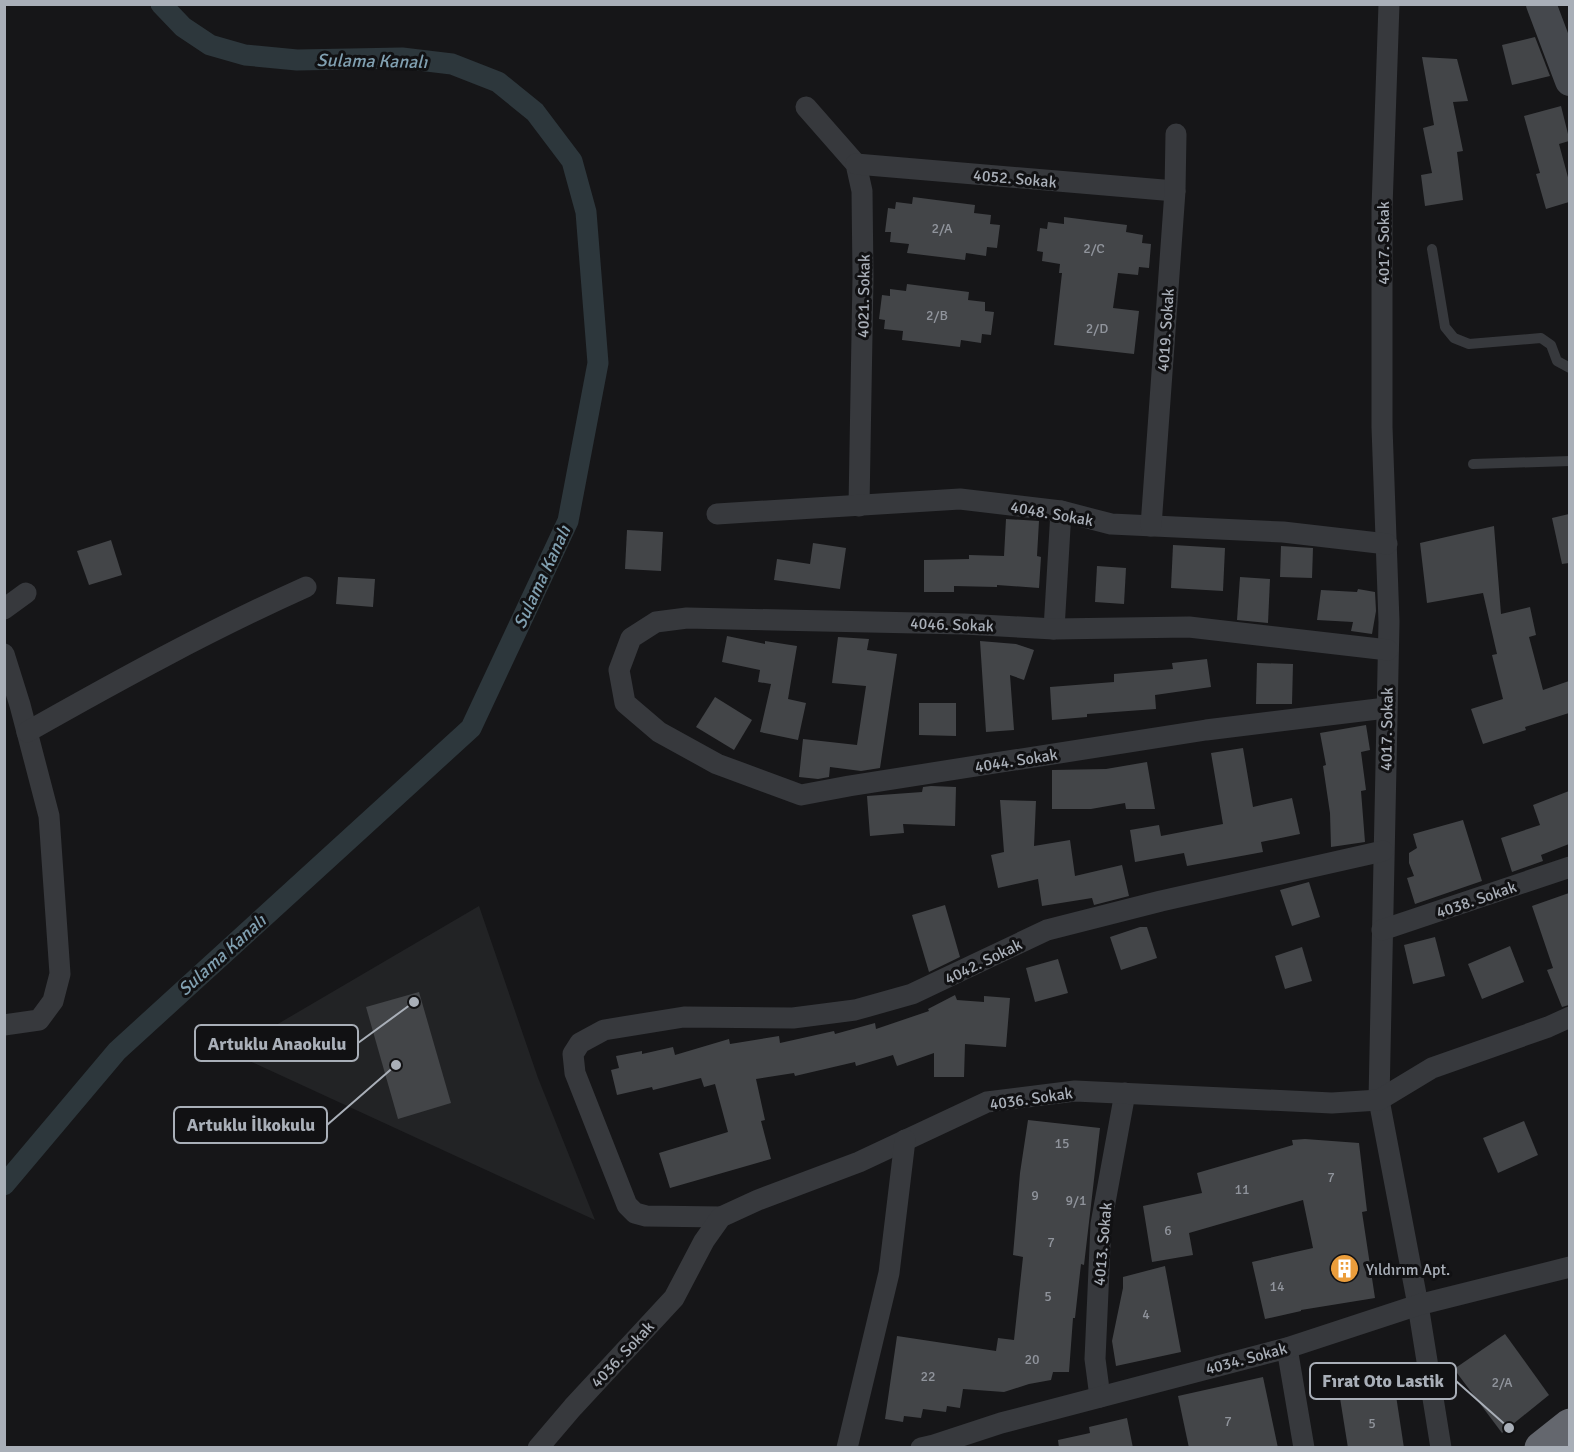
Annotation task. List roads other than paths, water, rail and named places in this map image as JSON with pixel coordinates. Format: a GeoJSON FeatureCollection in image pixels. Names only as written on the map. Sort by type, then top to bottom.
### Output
{"type":"FeatureCollection","features":[{"type":"Feature","properties":{"kind":"highway"},"geometry":{"type":"LineString","coordinates":[[1541,1448],[1569,1425]]}},
{"type":"Feature","properties":{"kind":"street","name":"4017. Sokak"},"geometry":{"type":"LineString","coordinates":[[1389,4],[1382,220],[1382,427],[1389,650],[1379,1100],[1418,1305],[1441,1448]]}},
{"type":"Feature","properties":{"kind":"street"},"geometry":{"type":"LineString","coordinates":[[1541,4],[1569,81]]}},
{"type":"Feature","properties":{"kind":"street","name":"4021. Sokak"},"geometry":{"type":"LineString","coordinates":[[806,107],[856,164],[862,191],[863,277],[859,506]]}},
{"type":"Feature","properties":{"kind":"street","name":"4019. Sokak"},"geometry":{"type":"LineString","coordinates":[[1151,526],[1175,191],[1176,134]]}},
{"type":"Feature","properties":{"kind":"street","name":"4052. Sokak"},"geometry":{"type":"LineString","coordinates":[[856,164],[1175,191]]}},
{"type":"Feature","properties":{"kind":"street","name":"4048. Sokak"},"geometry":{"type":"LineString","coordinates":[[717,514],[960,499],[1061,511],[1111,524],[1283,532],[1387,544]]}},
{"type":"Feature","properties":{"kind":"street"},"geometry":{"type":"LineString","coordinates":[[1054,629],[1061,511]]}},
{"type":"Feature","properties":{"kind":"street"},"geometry":{"type":"LineString","coordinates":[[27,732],[146,666],[251,612],[306,587]]}},
{"type":"Feature","properties":{"kind":"street"},"geometry":{"type":"LineString","coordinates":[[4,609],[26,593]]}},
{"type":"Feature","properties":{"kind":"street","name":"4046. Sokak"},"geometry":{"type":"LineString","coordinates":[[658,732],[625,703],[619,670],[631,638],[656,622],[687,618],[964,624],[1054,629],[1189,627],[1389,650]]}},
{"type":"Feature","properties":{"kind":"street"},"geometry":{"type":"LineString","coordinates":[[4,654],[50,816],[60,974],[53,1001],[39,1020],[4,1025]]}},
{"type":"Feature","properties":{"kind":"street","name":"4044. Sokak"},"geometry":{"type":"LineString","coordinates":[[658,732],[717,764],[801,795],[1164,736],[1386,708]]}},
{"type":"Feature","properties":{"kind":"street","name":"4042. Sokak"},"geometry":{"type":"LineString","coordinates":[[721,1217],[645,1216],[635,1213],[627,1205],[575,1073],[573,1054],[580,1043],[604,1030],[684,1017],[793,1018],[855,1010],[912,994],[1047,930],[1161,901],[1383,850]]}},
{"type":"Feature","properties":{"kind":"street","name":"4038. Sokak"},"geometry":{"type":"LineString","coordinates":[[1382,930],[1569,867]]}},
{"type":"Feature","properties":{"kind":"street","name":"4036. Sokak"},"geometry":{"type":"LineString","coordinates":[[538,1448],[674,1298],[704,1241],[721,1217],[758,1200],[859,1162],[987,1102],[1075,1091],[1332,1103],[1379,1100],[1432,1068],[1548,1027],[1569,1017]]}},
{"type":"Feature","properties":{"kind":"street","name":"4013. Sokak"},"geometry":{"type":"LineString","coordinates":[[1100,1397],[1095,1359],[1101,1224],[1125,1093]]}},
{"type":"Feature","properties":{"kind":"street"},"geometry":{"type":"LineString","coordinates":[[847,1448],[889,1273],[905,1140]]}},
{"type":"Feature","properties":{"kind":"street","name":"4034. Sokak"},"geometry":{"type":"LineString","coordinates":[[921,1448],[1001,1423],[1287,1348],[1418,1305],[1569,1267]]}},
{"type":"Feature","properties":{"kind":"street"},"geometry":{"type":"LineString","coordinates":[[1287,1348],[1304,1448]]}},
{"type":"Feature","properties":{"kind":"lane"},"geometry":{"type":"LineString","coordinates":[[1432,249],[1445,327],[1454,338],[1469,344],[1541,338],[1551,345],[1557,361],[1569,368]]}},
{"type":"Feature","properties":{"kind":"lane"},"geometry":{"type":"LineString","coordinates":[[1473,464],[1569,461]]}},
{"type":"Feature","properties":{"kind":"waterway","name":"Sulama Kanalı"},"geometry":{"type":"LineString","coordinates":[[4,1185],[117,1051],[471,728],[568,521],[598,363],[586,212],[572,161],[535,112],[498,82],[452,64],[402,58],[297,60],[245,55],[210,45],[183,27],[161,4]]}},
{"type":"Feature","properties":{"kind":"place","name":"Artuklu Anaokulu"},"geometry":{"type":"Point","coordinates":[414,1002]}},
{"type":"Feature","properties":{"kind":"place","name":"Artuklu İlkokulu"},"geometry":{"type":"Point","coordinates":[396,1065]}},
{"type":"Feature","properties":{"kind":"place","name":"Yıldırım Apt."},"geometry":{"type":"Point","coordinates":[1345,1269]}},
{"type":"Feature","properties":{"kind":"place","name":"Fırat Oto Lastik"},"geometry":{"type":"Point","coordinates":[1509,1428]}}]}
